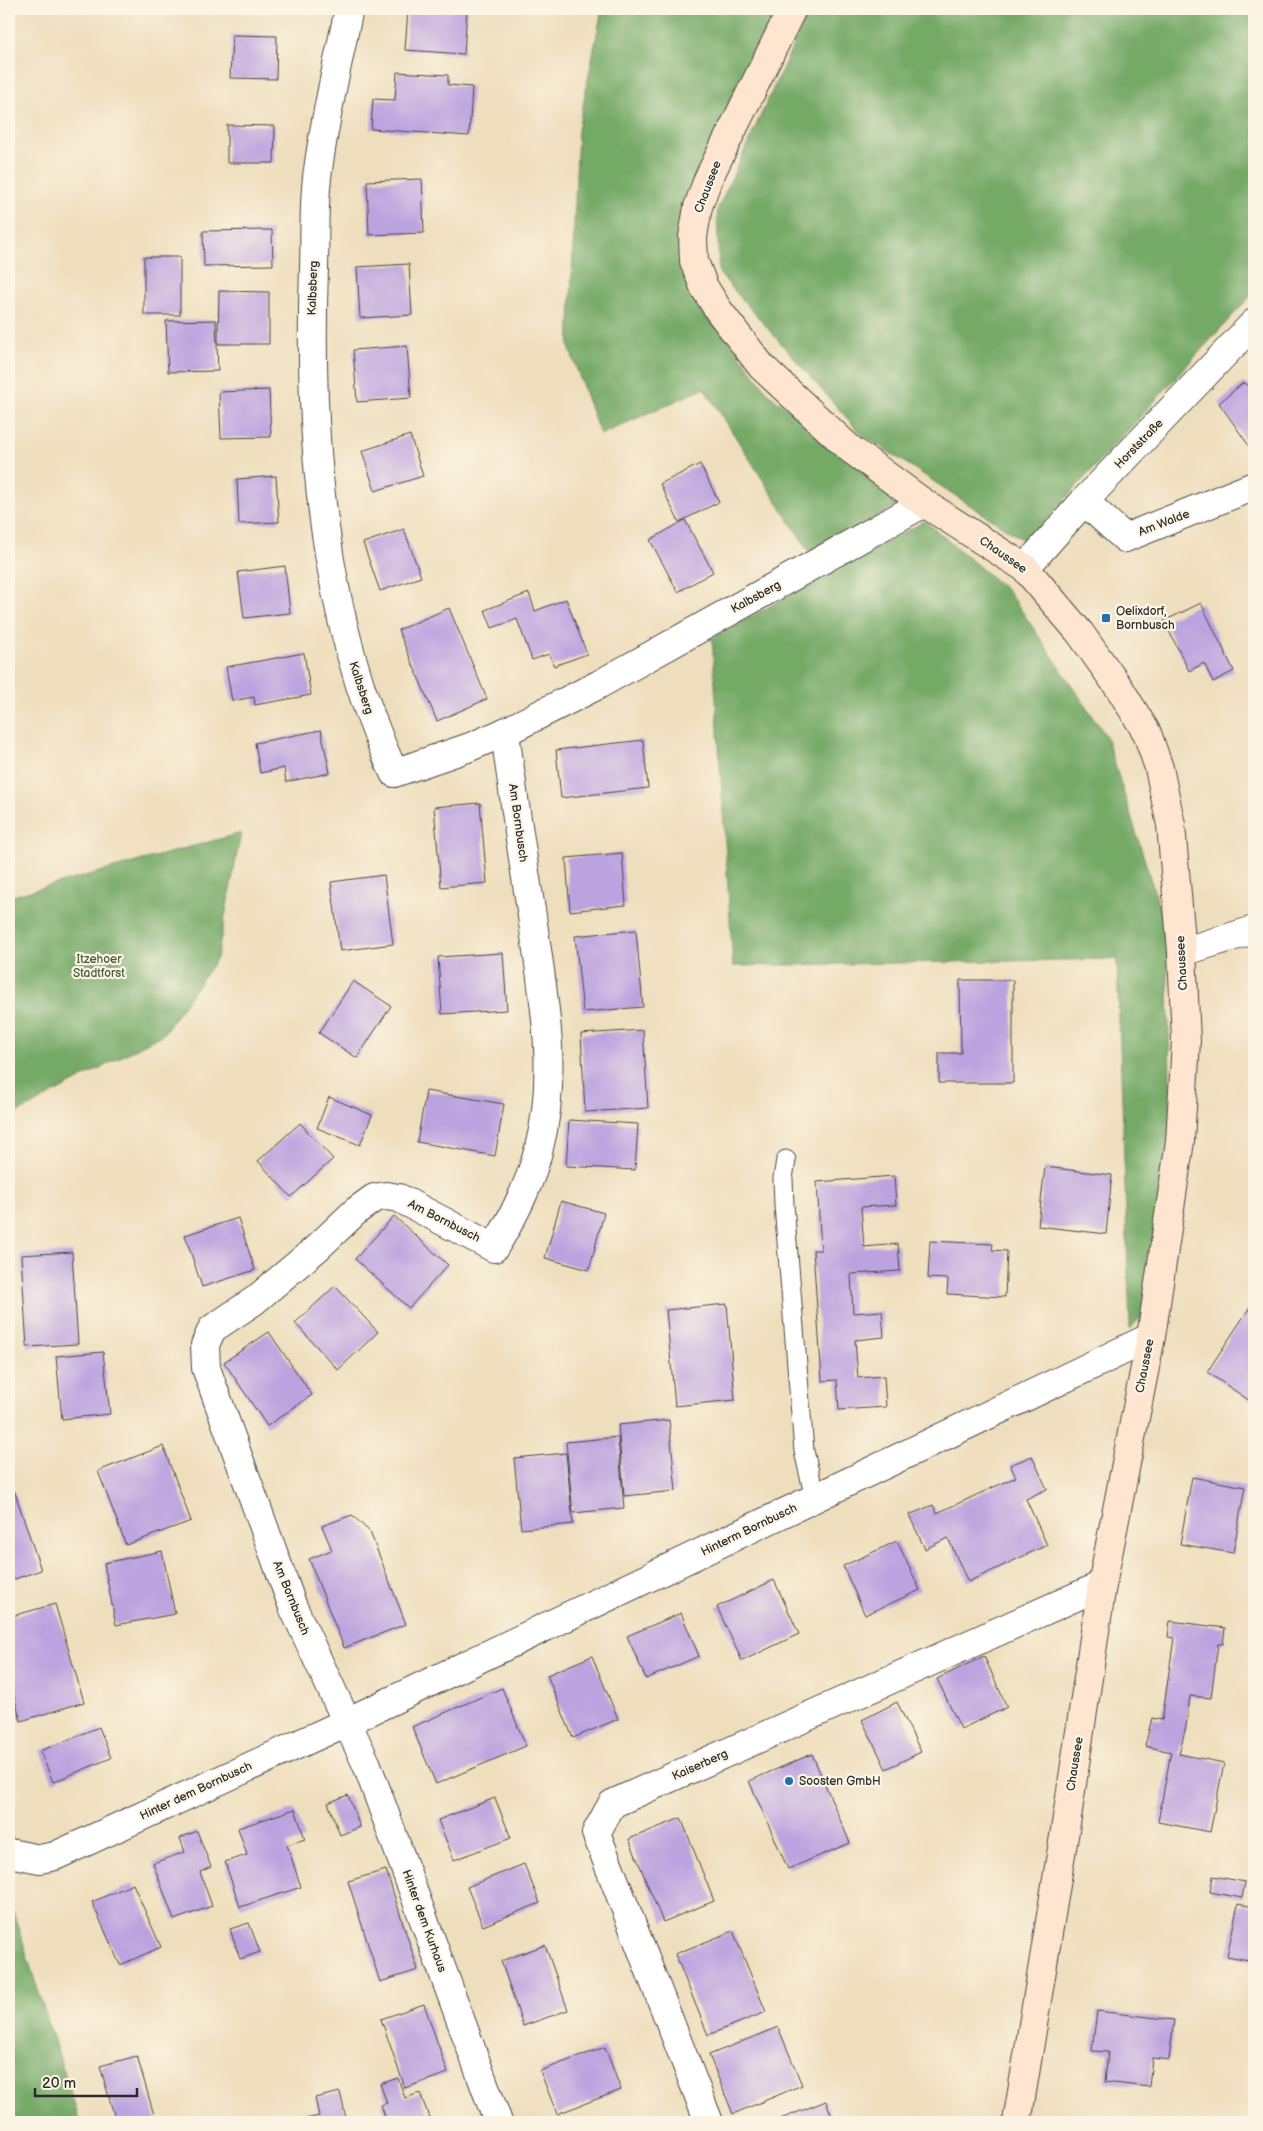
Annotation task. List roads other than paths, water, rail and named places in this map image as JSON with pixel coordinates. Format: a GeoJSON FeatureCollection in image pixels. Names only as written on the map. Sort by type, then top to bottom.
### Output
{"type":"FeatureCollection","features":[{"type":"Feature","properties":{"kind":"street","name":"Kalbsberg"},"geometry":{"type":"LineString","coordinates":[[349,9],[317,171],[311,340],[320,474],[333,575],[356,677],[394,773],[470,747],[505,732],[607,680],[924,503]]}},
{"type":"Feature","properties":{"kind":"street","name":"Chaussee"},"geometry":{"type":"LineString","coordinates":[[792,9],[708,180],[698,207],[693,237],[694,261],[704,287],[762,366],[849,448],[924,503],[1025,568],[1080,632],[1120,689],[1147,733],[1159,768],[1171,825],[1182,952],[1186,1041],[1180,1141],[1151,1337],[1102,1585],[1066,1824],[1017,2122]]}},
{"type":"Feature","properties":{"kind":"street","name":"Horststraße"},"geometry":{"type":"LineString","coordinates":[[1025,568],[1084,501],[1254,322]]}},
{"type":"Feature","properties":{"kind":"street","name":"Am Walde"},"geometry":{"type":"LineString","coordinates":[[1084,501],[1125,538],[1254,486]]}},
{"type":"Feature","properties":{"kind":"street","name":"Am Bornbusch"},"geometry":{"type":"LineString","coordinates":[[347,1722],[293,1607],[206,1368],[205,1345],[212,1329],[254,1300],[317,1248],[356,1211],[374,1198],[386,1196],[399,1198],[494,1248],[527,1188],[540,1147],[549,1080],[546,1017],[505,732]]}},
{"type":"Feature","properties":{"kind":"street"},"geometry":{"type":"LineString","coordinates":[[1182,952],[1254,930]]}},
{"type":"Feature","properties":{"kind":"street","name":"Hinterm Bornbusch"},"geometry":{"type":"LineString","coordinates":[[347,1722],[1151,1337]]}},
{"type":"Feature","properties":{"kind":"street","name":"Kaiserberg"},"geometry":{"type":"LineString","coordinates":[[709,2122],[596,1833],[612,1804],[1102,1585]]}},
{"type":"Feature","properties":{"kind":"street","name":"Hinter dem Kurhaus"},"geometry":{"type":"LineString","coordinates":[[347,1722],[367,1765],[498,2122]]}},
{"type":"Feature","properties":{"kind":"street","name":"Hinter dem Bornbusch"},"geometry":{"type":"LineString","coordinates":[[9,1853],[30,1859],[44,1859],[64,1852],[347,1722]]}},
{"type":"Feature","properties":{"kind":"lane"},"geometry":{"type":"LineString","coordinates":[[786,1160],[783,1178],[784,1205],[802,1433],[814,1498]]}},
{"type":"Feature","properties":{"kind":"place","name":"Oelixdorf, Bornbusch"},"geometry":{"type":"Point","coordinates":[1106,618]}},
{"type":"Feature","properties":{"kind":"place","name":"Soosten GmbH"},"geometry":{"type":"Point","coordinates":[789,1781]}},
{"type":"Feature","properties":{"kind":"park label","name":"Itzehoer Stadtforst"},"geometry":{"type":"Point","coordinates":[99,966]}}]}
